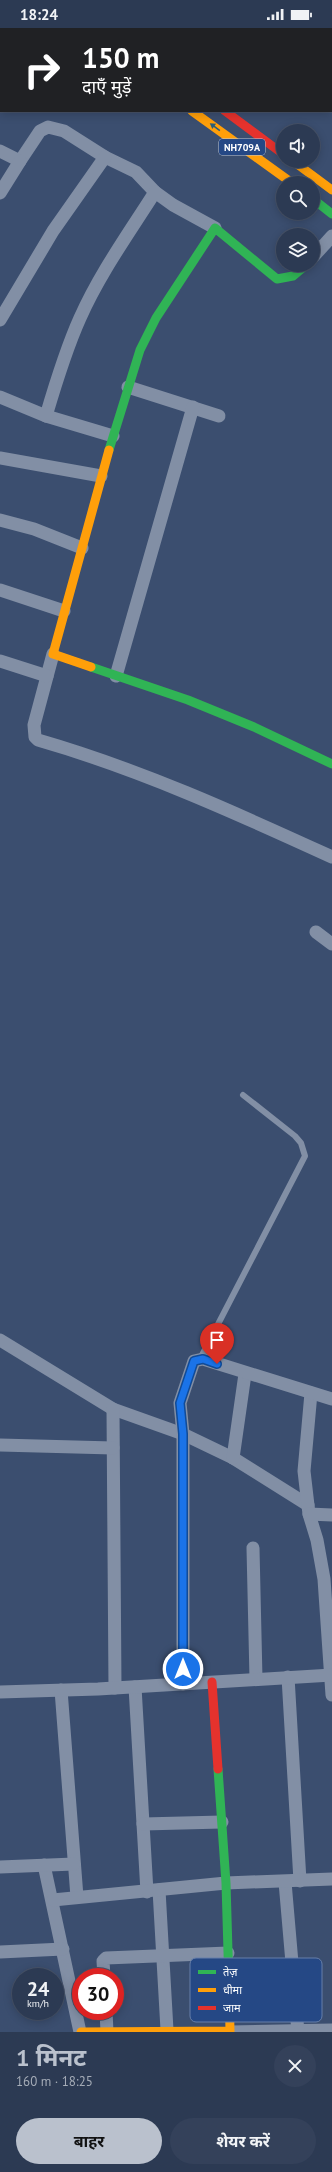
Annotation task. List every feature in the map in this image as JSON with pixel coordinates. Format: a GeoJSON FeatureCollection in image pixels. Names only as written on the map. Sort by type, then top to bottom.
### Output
{"type":"FeatureCollection","features":[{"type":"Feature","properties":{"kind":"main road","name":"NH709A"},"geometry":{"type":"LineString","coordinates":[[193,112],[282,176]]}},
{"type":"Feature","properties":{"kind":"main road","name":"NH709A"},"geometry":{"type":"LineString","coordinates":[[227,112],[276,149]]}},
{"type":"Feature","properties":{"kind":"main road"},"geometry":{"type":"LineString","coordinates":[[302,168],[332,190]]}},
{"type":"Feature","properties":{"kind":"main road"},"geometry":{"type":"LineString","coordinates":[[320,205],[332,214]]}},
{"type":"Feature","properties":{"kind":"main road"},"geometry":{"type":"LineString","coordinates":[[299,272],[294,277],[286,280],[277,279],[215,228],[156,318],[140,350],[128,387],[101,476],[53,654],[188,700],[254,727],[332,764]]}},
{"type":"Feature","properties":{"kind":"main road"},"geometry":{"type":"LineString","coordinates":[[212,1682],[226,1883],[228,1958]]}},
{"type":"Feature","properties":{"kind":"main road"},"geometry":{"type":"LineString","coordinates":[[81,2032],[167,2030],[230,2031]]}},
{"type":"Feature","properties":{"kind":"street"},"geometry":{"type":"LineString","coordinates":[[0,193],[40,131],[48,127],[64,131],[105,157],[136,172],[155,192],[173,205],[215,228]]}},
{"type":"Feature","properties":{"kind":"street"},"geometry":{"type":"LineString","coordinates":[[0,151],[20,161]]}},
{"type":"Feature","properties":{"kind":"street"},"geometry":{"type":"LineString","coordinates":[[0,320],[53,231],[105,157]]}},
{"type":"Feature","properties":{"kind":"street"},"geometry":{"type":"LineString","coordinates":[[46,416],[66,349],[81,316],[108,266],[155,192]]}},
{"type":"Feature","properties":{"kind":"street"},"geometry":{"type":"LineString","coordinates":[[320,249],[332,236]]}},
{"type":"Feature","properties":{"kind":"street"},"geometry":{"type":"LineString","coordinates":[[128,387],[219,416]]}},
{"type":"Feature","properties":{"kind":"street"},"geometry":{"type":"LineString","coordinates":[[0,397],[46,416],[113,436]]}},
{"type":"Feature","properties":{"kind":"street"},"geometry":{"type":"LineString","coordinates":[[116,676],[193,407]]}},
{"type":"Feature","properties":{"kind":"street"},"geometry":{"type":"LineString","coordinates":[[0,458],[101,476]]}},
{"type":"Feature","properties":{"kind":"street"},"geometry":{"type":"LineString","coordinates":[[0,520],[34,529],[82,548]]}},
{"type":"Feature","properties":{"kind":"street"},"geometry":{"type":"LineString","coordinates":[[0,590],[64,611]]}},
{"type":"Feature","properties":{"kind":"street"},"geometry":{"type":"LineString","coordinates":[[53,654],[34,725],[35,737],[38,740],[86,755],[170,786],[332,857]]}},
{"type":"Feature","properties":{"kind":"street"},"geometry":{"type":"LineString","coordinates":[[0,661],[47,676]]}},
{"type":"Feature","properties":{"kind":"street"},"geometry":{"type":"LineString","coordinates":[[316,932],[332,944]]}},
{"type":"Feature","properties":{"kind":"street"},"geometry":{"type":"LineString","coordinates":[[0,1340],[113,1409],[183,1434],[233,1458],[308,1509],[332,1514]]}},
{"type":"Feature","properties":{"kind":"street"},"geometry":{"type":"LineString","coordinates":[[183,1684],[183,1434],[180,1416],[182,1396],[194,1361],[200,1359],[245,1374],[332,1399]]}},
{"type":"Feature","properties":{"kind":"street"},"geometry":{"type":"LineString","coordinates":[[233,1458],[245,1374]]}},
{"type":"Feature","properties":{"kind":"street"},"geometry":{"type":"LineString","coordinates":[[311,1393],[304,1471],[308,1509],[317,1540],[324,1579],[332,1695]]}},
{"type":"Feature","properties":{"kind":"street"},"geometry":{"type":"LineString","coordinates":[[113,1409],[115,1688]]}},
{"type":"Feature","properties":{"kind":"street"},"geometry":{"type":"LineString","coordinates":[[0,1445],[113,1448]]}},
{"type":"Feature","properties":{"kind":"street"},"geometry":{"type":"LineString","coordinates":[[253,1548],[256,1679]]}},
{"type":"Feature","properties":{"kind":"street"},"geometry":{"type":"LineString","coordinates":[[0,1692],[135,1687],[331,1675]]}},
{"type":"Feature","properties":{"kind":"street"},"geometry":{"type":"LineString","coordinates":[[288,1677],[300,1881]]}},
{"type":"Feature","properties":{"kind":"street"},"geometry":{"type":"LineString","coordinates":[[135,1687],[143,1824],[163,1957],[167,2030]]}},
{"type":"Feature","properties":{"kind":"street"},"geometry":{"type":"LineString","coordinates":[[61,1690],[77,1897]]}},
{"type":"Feature","properties":{"kind":"street"},"geometry":{"type":"LineString","coordinates":[[143,1824],[222,1822]]}},
{"type":"Feature","properties":{"kind":"street"},"geometry":{"type":"LineString","coordinates":[[0,1867],[74,1864]]}},
{"type":"Feature","properties":{"kind":"street"},"geometry":{"type":"LineString","coordinates":[[44,1865],[53,1900],[81,2032]]}},
{"type":"Feature","properties":{"kind":"street"},"geometry":{"type":"LineString","coordinates":[[53,1900],[226,1883],[285,1882],[332,1879]]}},
{"type":"Feature","properties":{"kind":"street"},"geometry":{"type":"LineString","coordinates":[[285,1882],[292,1958]]}},
{"type":"Feature","properties":{"kind":"street"},"geometry":{"type":"LineString","coordinates":[[0,1952],[63,1949]]}},
{"type":"Feature","properties":{"kind":"street"},"geometry":{"type":"LineString","coordinates":[[103,1968],[103,1961],[106,1958],[163,1957],[228,1953]]}},
{"type":"Feature","properties":{"kind":"street"},"geometry":{"type":"LineString","coordinates":[[106,2020],[107,2032]]}},
{"type":"Feature","properties":{"kind":"street"},"geometry":{"type":"LineString","coordinates":[[297,2022],[298,2032]]}},
{"type":"Feature","properties":{"kind":"street"},"geometry":{"type":"LineString","coordinates":[[230,2031],[298,2032],[332,2030]]}},
{"type":"Feature","properties":{"kind":"lane"},"geometry":{"type":"LineString","coordinates":[[200,1359],[305,1156],[301,1143],[295,1136],[243,1095]]}},
{"type":"Feature","properties":{"kind":"traffic: fast"},"geometry":{"type":"LineString","coordinates":[[320,205],[332,214]]}},
{"type":"Feature","properties":{"kind":"traffic: fast"},"geometry":{"type":"LineString","coordinates":[[109,450],[140,350],[156,318],[215,228],[277,279],[293,276],[298,272]]}},
{"type":"Feature","properties":{"kind":"traffic: fast"},"geometry":{"type":"LineString","coordinates":[[91,667],[188,700],[254,727],[332,764]]}},
{"type":"Feature","properties":{"kind":"traffic: fast"},"geometry":{"type":"LineString","coordinates":[[218,1769],[226,1883],[228,1958]]}},
{"type":"Feature","properties":{"kind":"traffic: slow"},"geometry":{"type":"LineString","coordinates":[[193,112],[282,176]]}},
{"type":"Feature","properties":{"kind":"traffic: slow"},"geometry":{"type":"LineString","coordinates":[[302,168],[332,190]]}},
{"type":"Feature","properties":{"kind":"traffic: slow"},"geometry":{"type":"LineString","coordinates":[[91,667],[53,654],[109,450]]}},
{"type":"Feature","properties":{"kind":"traffic: slow"},"geometry":{"type":"LineString","coordinates":[[81,2032],[230,2031],[230,2022]]}},
{"type":"Feature","properties":{"kind":"traffic: jam"},"geometry":{"type":"LineString","coordinates":[[226,112],[276,149]]}},
{"type":"Feature","properties":{"kind":"traffic: jam"},"geometry":{"type":"LineString","coordinates":[[212,1682],[218,1769]]}},
{"type":"Feature","properties":{"kind":"route"},"geometry":{"type":"LineString","coordinates":[[183,1669],[183,1434],[180,1416],[180,1403],[194,1361],[203,1359],[217,1364]]}}]}
